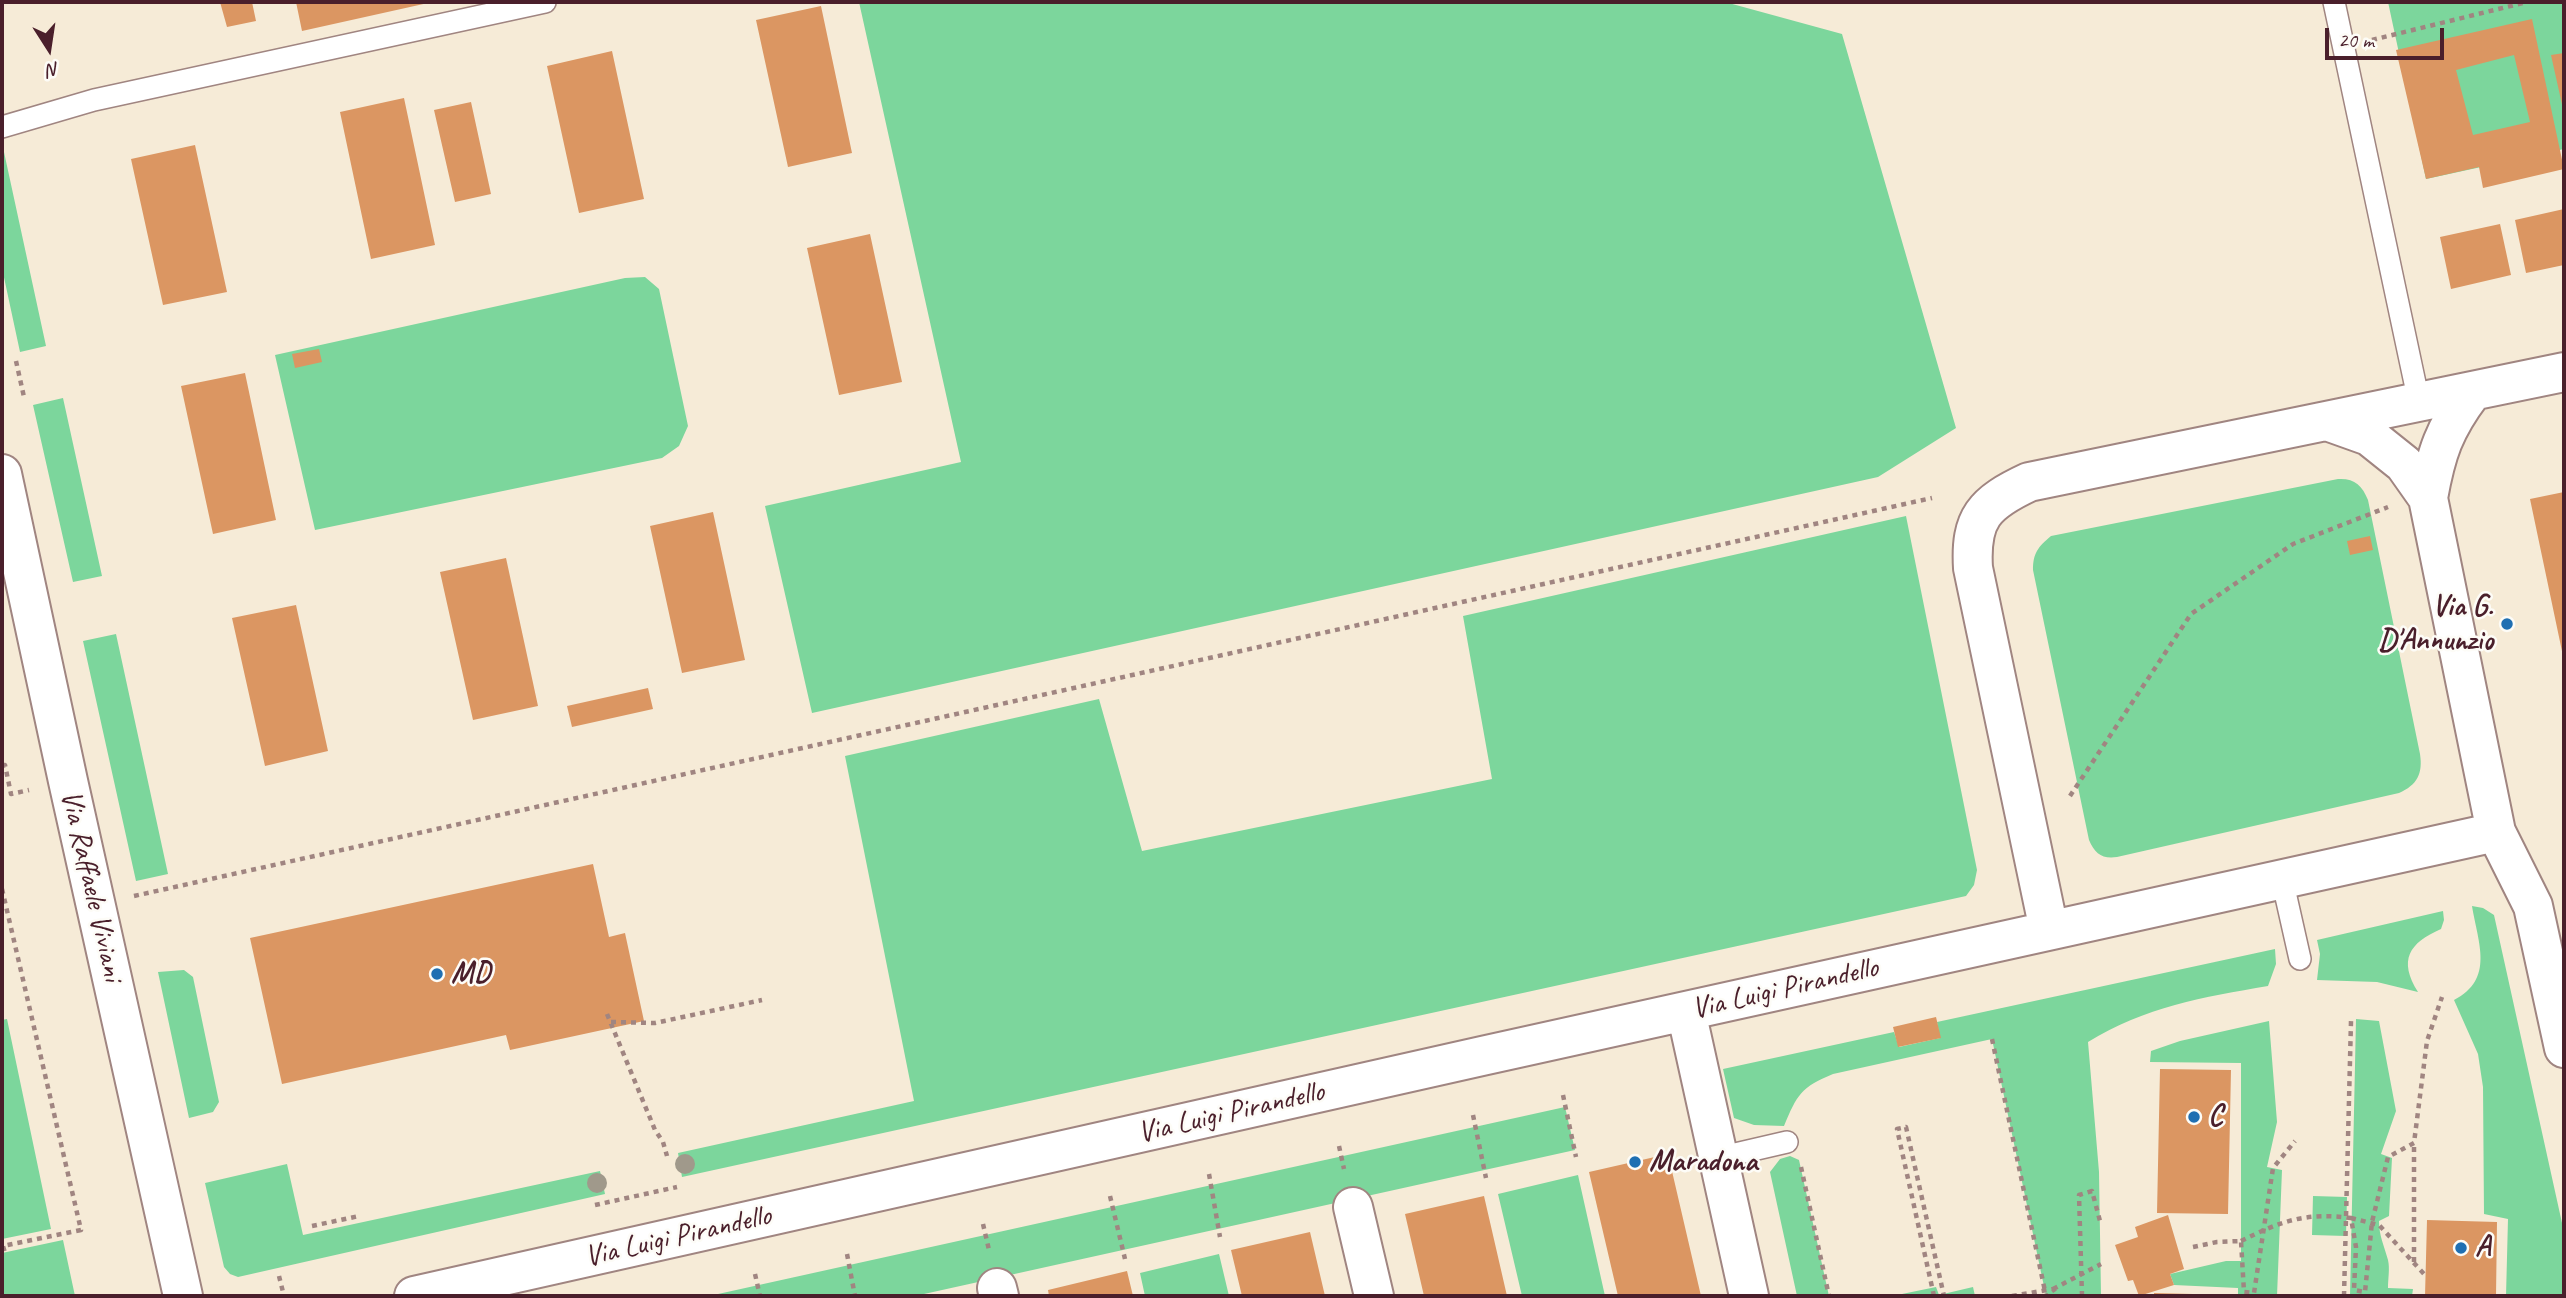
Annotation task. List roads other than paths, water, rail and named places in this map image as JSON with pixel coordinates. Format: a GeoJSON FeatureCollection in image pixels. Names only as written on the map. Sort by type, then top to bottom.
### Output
{"type":"FeatureCollection","features":[{"type":"Feature","properties":{"kind":"street"},"geometry":{"type":"LineString","coordinates":[[2049,930],[1973,568],[1971,542],[1980,517],[1999,496],[2029,482],[2564,372]]}},
{"type":"Feature","properties":{"kind":"street"},"geometry":{"type":"LineString","coordinates":[[2472,391],[2455,415],[2435,459],[2428,498],[2496,831],[2549,903],[2564,1048]]}},
{"type":"Feature","properties":{"kind":"street"},"geometry":{"type":"LineString","coordinates":[[2327,421],[2369,436],[2404,464],[2428,498]]}},
{"type":"Feature","properties":{"kind":"street","name":"Via Raffaele Viviani"},"geometry":{"type":"LineString","coordinates":[[2,474],[89,880],[183,1296]]}},
{"type":"Feature","properties":{"kind":"street","name":"Via Luigi Pirandello"},"geometry":{"type":"LineString","coordinates":[[414,1296],[2496,831]]}},
{"type":"Feature","properties":{"kind":"street"},"geometry":{"type":"LineString","coordinates":[[1686,1011],[1749,1296]]}},
{"type":"Feature","properties":{"kind":"street"},"geometry":{"type":"LineString","coordinates":[[1353,1207],[1374,1296]]}},
{"type":"Feature","properties":{"kind":"lane"},"geometry":{"type":"LineString","coordinates":[[2,127],[94,100],[545,2]]}},
{"type":"Feature","properties":{"kind":"lane"},"geometry":{"type":"LineString","coordinates":[[2334,2],[2419,402]]}},
{"type":"Feature","properties":{"kind":"lane"},"geometry":{"type":"LineString","coordinates":[[2281,879],[2300,959]]}},
{"type":"Feature","properties":{"kind":"lane"},"geometry":{"type":"LineString","coordinates":[[1718,1158],[1793,1151]]}},
{"type":"Feature","properties":{"kind":"place","name":"Via G. D'Annunzio"},"geometry":{"type":"Point","coordinates":[2507,624]}},
{"type":"Feature","properties":{"kind":"place","name":"MD"},"geometry":{"type":"Point","coordinates":[437,974]}},
{"type":"Feature","properties":{"kind":"place","name":"C"},"geometry":{"type":"Point","coordinates":[2194,1117]}},
{"type":"Feature","properties":{"kind":"place","name":"Maradona"},"geometry":{"type":"Point","coordinates":[1635,1162]}},
{"type":"Feature","properties":{"kind":"place","name":"A"},"geometry":{"type":"Point","coordinates":[2461,1248]}}]}
